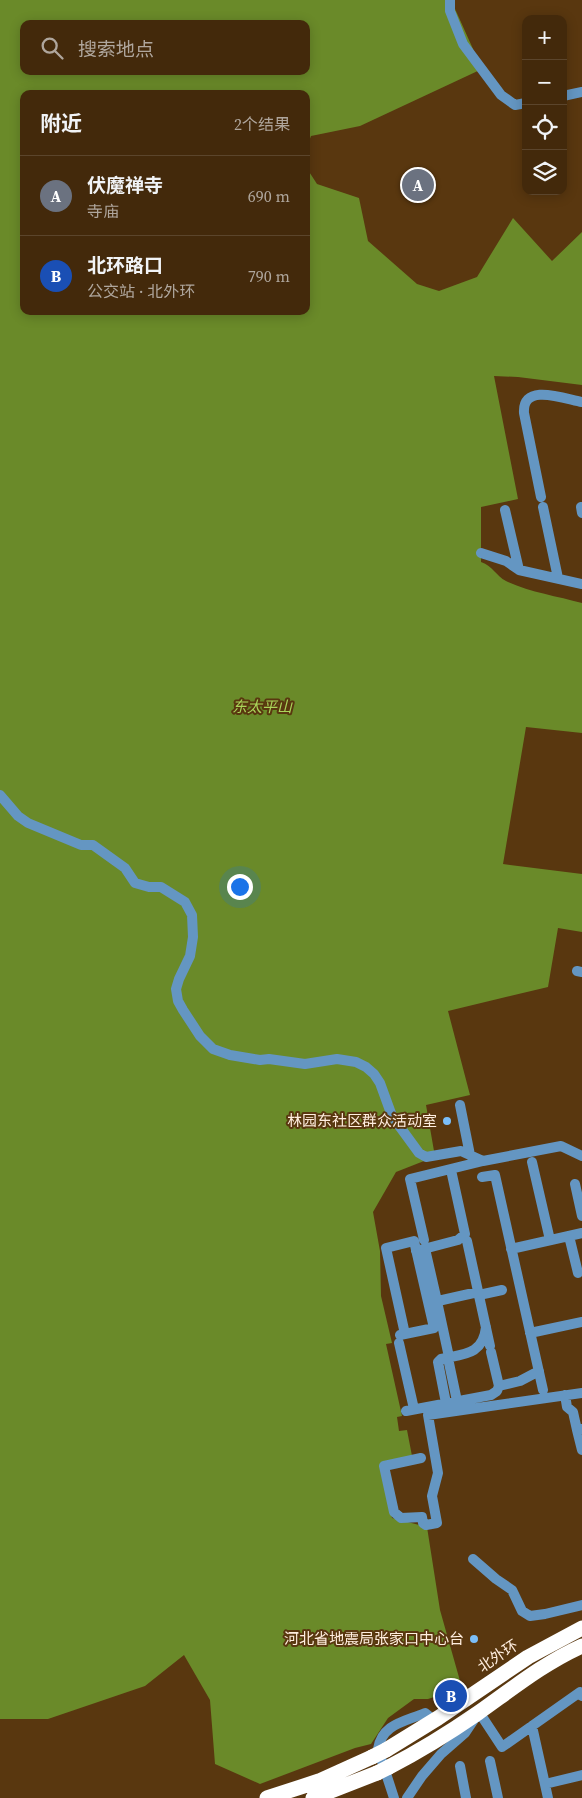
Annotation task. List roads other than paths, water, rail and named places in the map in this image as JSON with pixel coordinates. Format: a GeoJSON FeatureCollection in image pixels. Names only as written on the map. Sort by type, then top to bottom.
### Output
{"type":"FeatureCollection","features":[{"type":"Feature","properties":{"kind":"highway","name":"北外环"},"geometry":{"type":"LineString","coordinates":[[266,1798],[319,1781],[386,1750],[430,1723],[528,1657],[582,1628]]}},
{"type":"Feature","properties":{"kind":"highway"},"geometry":{"type":"LineString","coordinates":[[313,1798],[383,1770],[436,1741],[480,1712],[517,1684],[582,1646]]}},
{"type":"Feature","properties":{"kind":"street"},"geometry":{"type":"LineString","coordinates":[[450,0],[450,11],[463,44],[501,95],[515,105],[522,104]]}},
{"type":"Feature","properties":{"kind":"street"},"geometry":{"type":"LineString","coordinates":[[567,95],[582,92]]}},
{"type":"Feature","properties":{"kind":"street"},"geometry":{"type":"LineString","coordinates":[[558,578],[524,407],[526,400],[532,396],[542,394],[582,402]]}},
{"type":"Feature","properties":{"kind":"street"},"geometry":{"type":"LineString","coordinates":[[505,510],[518,570]]}},
{"type":"Feature","properties":{"kind":"street"},"geometry":{"type":"LineString","coordinates":[[481,553],[506,562],[518,570],[582,584]]}},
{"type":"Feature","properties":{"kind":"street"},"geometry":{"type":"LineString","coordinates":[[0,795],[18,816],[28,824],[81,845],[93,845],[126,868],[135,883],[149,887],[161,887],[185,902],[192,915],[193,937],[190,956],[176,989],[178,1001],[200,1036],[213,1049],[230,1056],[260,1060],[269,1059],[305,1064],[337,1060],[356,1062],[374,1074],[386,1098],[392,1116],[419,1153],[426,1157],[461,1151],[483,1162]]}},
{"type":"Feature","properties":{"kind":"street"},"geometry":{"type":"LineString","coordinates":[[460,1105],[470,1155]]}},
{"type":"Feature","properties":{"kind":"street"},"geometry":{"type":"LineString","coordinates":[[424,1240],[410,1179],[561,1146],[582,1156]]}},
{"type":"Feature","properties":{"kind":"street"},"geometry":{"type":"LineString","coordinates":[[532,1162],[550,1240]]}},
{"type":"Feature","properties":{"kind":"street"},"geometry":{"type":"LineString","coordinates":[[422,1252],[463,1238],[465,1234],[451,1170]]}},
{"type":"Feature","properties":{"kind":"street"},"geometry":{"type":"LineString","coordinates":[[482,1177],[495,1175],[543,1390]]}},
{"type":"Feature","properties":{"kind":"street"},"geometry":{"type":"LineString","coordinates":[[575,1184],[582,1216]]}},
{"type":"Feature","properties":{"kind":"street"},"geometry":{"type":"LineString","coordinates":[[511,1249],[582,1233]]}},
{"type":"Feature","properties":{"kind":"street"},"geometry":{"type":"LineString","coordinates":[[570,1236],[578,1273]]}},
{"type":"Feature","properties":{"kind":"street"},"geometry":{"type":"LineString","coordinates":[[457,1401],[449,1360],[422,1252],[414,1241],[386,1248],[401,1338],[410,1410],[491,1395],[497,1391],[499,1386],[467,1241]]}},
{"type":"Feature","properties":{"kind":"street"},"geometry":{"type":"LineString","coordinates":[[435,1303],[502,1290]]}},
{"type":"Feature","properties":{"kind":"street"},"geometry":{"type":"LineString","coordinates":[[401,1338],[434,1328],[435,1303]]}},
{"type":"Feature","properties":{"kind":"street"},"geometry":{"type":"LineString","coordinates":[[530,1333],[582,1322]]}},
{"type":"Feature","properties":{"kind":"street"},"geometry":{"type":"LineString","coordinates":[[446,1403],[438,1362],[441,1359],[449,1360],[476,1350],[483,1340],[486,1328]]}},
{"type":"Feature","properties":{"kind":"street"},"geometry":{"type":"LineString","coordinates":[[499,1386],[520,1381],[539,1371]]}},
{"type":"Feature","properties":{"kind":"street"},"geometry":{"type":"LineString","coordinates":[[421,1458],[384,1466],[394,1512],[401,1518],[422,1517],[423,1524],[426,1525],[437,1523],[432,1496],[438,1473],[428,1415],[582,1393]]}},
{"type":"Feature","properties":{"kind":"street"},"geometry":{"type":"LineString","coordinates":[[565,1395],[567,1407],[573,1412],[580,1430],[582,1450]]}},
{"type":"Feature","properties":{"kind":"street"},"geometry":{"type":"LineString","coordinates":[[473,1559],[512,1590],[522,1611],[530,1616],[582,1605]]}},
{"type":"Feature","properties":{"kind":"street"},"geometry":{"type":"LineString","coordinates":[[411,1796],[441,1754],[464,1733],[480,1712],[502,1747],[580,1692],[582,1696]]}},
{"type":"Feature","properties":{"kind":"street"},"geometry":{"type":"LineString","coordinates":[[394,1798],[378,1749],[379,1742],[383,1734],[390,1727],[425,1713],[430,1717],[430,1723]]}},
{"type":"Feature","properties":{"kind":"street"},"geometry":{"type":"LineString","coordinates":[[532,1726],[548,1798]]}},
{"type":"Feature","properties":{"kind":"street"},"geometry":{"type":"LineString","coordinates":[[490,1761],[498,1798]]}},
{"type":"Feature","properties":{"kind":"street"},"geometry":{"type":"LineString","coordinates":[[460,1766],[466,1798]]}},
{"type":"Feature","properties":{"kind":"street"},"geometry":{"type":"LineString","coordinates":[[545,1784],[582,1775]]}},
{"type":"Feature","properties":{"kind":"place","name":"伏魔禅寺"},"geometry":{"type":"Point","coordinates":[418,185]}},
{"type":"Feature","properties":{"kind":"place","name":"林园东社区群众活动室"},"geometry":{"type":"Point","coordinates":[447,1121]}},
{"type":"Feature","properties":{"kind":"place","name":"河北省地震局张家口中心台"},"geometry":{"type":"Point","coordinates":[474,1639]}},
{"type":"Feature","properties":{"kind":"place","name":"北环路口"},"geometry":{"type":"Point","coordinates":[451,1696]}},
{"type":"Feature","properties":{"kind":"park label","name":"东太平山"},"geometry":{"type":"Point","coordinates":[262,707]}}]}
